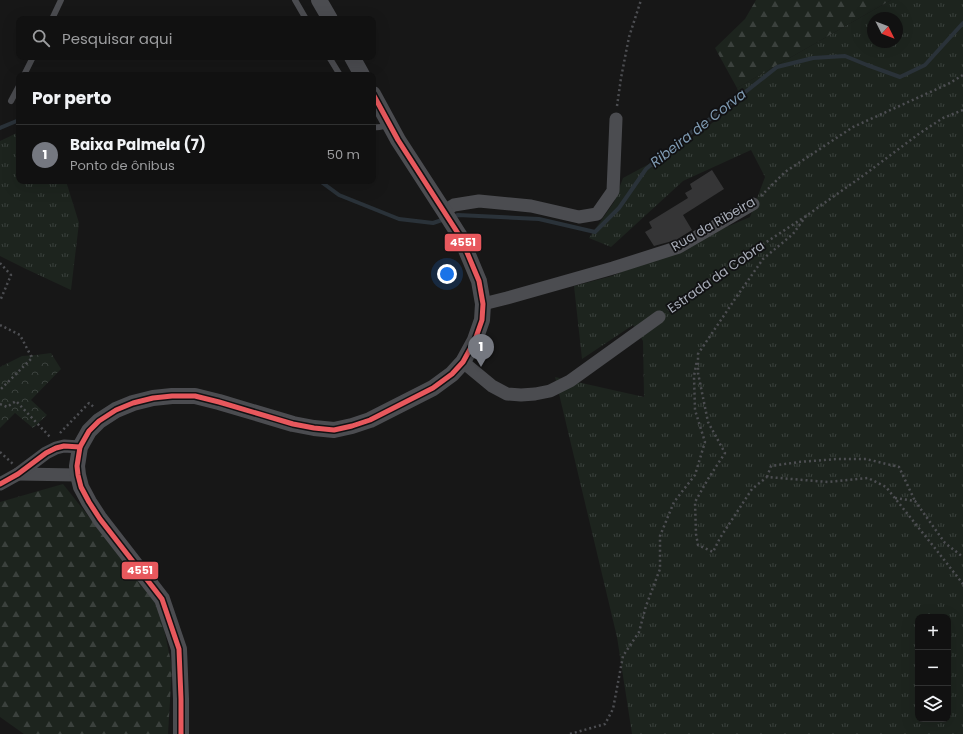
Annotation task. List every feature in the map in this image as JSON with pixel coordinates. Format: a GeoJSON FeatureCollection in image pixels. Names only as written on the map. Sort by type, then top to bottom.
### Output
{"type":"FeatureCollection","features":[{"type":"Feature","properties":{"kind":"street"},"geometry":{"type":"LineString","coordinates":[[319,0],[328,16]]}},
{"type":"Feature","properties":{"kind":"street"},"geometry":{"type":"LineString","coordinates":[[354,60],[360,72]]}},
{"type":"Feature","properties":{"kind":"street"},"geometry":{"type":"LineString","coordinates":[[181,734],[179,649],[162,599],[100,519],[89,502],[81,487],[78,475],[77,466],[80,447],[89,431],[116,410],[133,402],[172,396],[195,396],[293,424],[334,430],[370,420],[434,388],[452,374],[463,362],[475,340],[482,320],[483,304],[479,281],[461,238],[398,140],[376,99]]}},
{"type":"Feature","properties":{"kind":"street"},"geometry":{"type":"LineString","coordinates":[[444,210],[454,205],[479,201],[530,206],[579,217],[598,214],[613,191],[616,119]]}},
{"type":"Feature","properties":{"kind":"street","name":"Rua da Ribeira"},"geometry":{"type":"LineString","coordinates":[[483,304],[598,272],[679,247],[753,204]]}},
{"type":"Feature","properties":{"kind":"street","name":"Estrada da Cobra"},"geometry":{"type":"LineString","coordinates":[[463,362],[492,386],[507,394],[521,395],[550,391],[570,381],[659,317]]}},
{"type":"Feature","properties":{"kind":"street"},"geometry":{"type":"LineString","coordinates":[[0,484],[18,474],[46,452],[64,446],[80,447]]}},
{"type":"Feature","properties":{"kind":"street"},"geometry":{"type":"LineString","coordinates":[[18,474],[78,475]]}},
{"type":"Feature","properties":{"kind":"lane"},"geometry":{"type":"LineString","coordinates":[[53,16],[61,0]]}},
{"type":"Feature","properties":{"kind":"lane"},"geometry":{"type":"LineString","coordinates":[[295,0],[304,16]]}},
{"type":"Feature","properties":{"kind":"lane"},"geometry":{"type":"LineString","coordinates":[[26,72],[32,60]]}},
{"type":"Feature","properties":{"kind":"lane"},"geometry":{"type":"LineString","coordinates":[[331,60],[338,72]]}},
{"type":"Feature","properties":{"kind":"lane"},"geometry":{"type":"LineString","coordinates":[[11,101],[16,92]]}},
{"type":"Feature","properties":{"kind":"lane"},"geometry":{"type":"LineString","coordinates":[[376,128],[383,127],[389,123]]}},
{"type":"Feature","properties":{"kind":"path"},"geometry":{"type":"LineString","coordinates":[[616,119],[621,78],[629,37],[641,0]]}},
{"type":"Feature","properties":{"kind":"path","name":"Rua da Ribeira"},"geometry":{"type":"LineString","coordinates":[[753,204],[785,172],[853,127],[948,84],[963,75]]}},
{"type":"Feature","properties":{"kind":"path","name":"Estrada da Cobra"},"geometry":{"type":"LineString","coordinates":[[659,317],[692,291],[806,216],[920,133],[943,118],[963,110]]}},
{"type":"Feature","properties":{"kind":"path"},"geometry":{"type":"LineString","coordinates":[[570,734],[605,724],[612,710],[623,656],[639,632],[646,606],[660,569],[660,536],[674,502],[695,475],[705,442],[695,410],[694,376],[698,354],[763,259],[793,234],[806,216]]}},
{"type":"Feature","properties":{"kind":"path"},"geometry":{"type":"LineString","coordinates":[[0,263],[11,275],[0,302]]}},
{"type":"Feature","properties":{"kind":"path"},"geometry":{"type":"LineString","coordinates":[[0,325],[20,335],[32,358],[0,390]]}},
{"type":"Feature","properties":{"kind":"path"},"geometry":{"type":"LineString","coordinates":[[698,354],[698,373],[708,422],[725,452],[695,502],[696,534],[698,545],[713,552],[720,538],[752,489],[767,476],[770,466],[837,459],[866,459],[899,467],[915,501],[945,543],[963,557]]}},
{"type":"Feature","properties":{"kind":"path"},"geometry":{"type":"LineString","coordinates":[[0,404],[7,407],[16,401],[60,447]]}},
{"type":"Feature","properties":{"kind":"path"},"geometry":{"type":"LineString","coordinates":[[767,476],[828,482],[868,478],[886,487],[963,584]]}},
{"type":"Feature","properties":{"kind":"path"},"geometry":{"type":"LineString","coordinates":[[894,498],[915,501]]}},
{"type":"Feature","properties":{"kind":"green space"},"geometry":{"type":"Polygon","coordinates":[[[756,0],[891,0],[870,12],[867,12],[867,14],[737,88],[715,48],[745,19],[756,0]]]}},
{"type":"Feature","properties":{"kind":"green space"},"geometry":{"type":"Polygon","coordinates":[[[891,0],[963,0],[963,734],[632,734],[617,637],[555,377],[644,397],[643,341],[633,325],[582,359],[574,286],[612,276],[750,217],[765,177],[751,150],[683,181],[611,247],[589,238],[614,202],[623,178],[675,150],[741,102],[737,88],[867,14],[867,48],[903,48],[903,12],[870,12],[891,0]]]}},
{"type":"Feature","properties":{"kind":"green space"},"geometry":{"type":"Polygon","coordinates":[[[16,133],[16,184],[67,184],[79,223],[71,290],[0,256],[0,141],[16,133]]]}},
{"type":"Feature","properties":{"kind":"green space"},"geometry":{"type":"Polygon","coordinates":[[[51,353],[61,369],[31,400],[47,415],[33,428],[15,413],[0,428],[0,367],[22,356],[51,353]]]}},
{"type":"Feature","properties":{"kind":"green space"},"geometry":{"type":"Polygon","coordinates":[[[63,484],[159,605],[172,667],[168,734],[24,734],[0,717],[0,502],[63,484]]]}},
{"type":"Feature","properties":{"kind":"building"},"geometry":{"type":"Polygon","coordinates":[[[712,170],[724,189],[683,215],[692,230],[676,240],[654,246],[645,232],[652,228],[649,222],[688,198],[685,193],[692,189],[690,184],[712,170]]]}},
{"type":"Feature","properties":{"kind":"waterway","name":"Ribeira de Corva"},"geometry":{"type":"LineString","coordinates":[[452,217],[458,215],[539,219],[595,232],[619,208],[646,169],[679,141],[720,112],[777,67],[813,58],[845,56],[900,77],[925,65],[963,23]]}},
{"type":"Feature","properties":{"kind":"waterway"},"geometry":{"type":"LineString","coordinates":[[0,128],[16,121]]}},
{"type":"Feature","properties":{"kind":"waterway"},"geometry":{"type":"LineString","coordinates":[[324,184],[339,195],[399,219],[433,223],[445,219]]}},
{"type":"Feature","properties":{"kind":"transit line","name":"4551"},"geometry":{"type":"LineString","coordinates":[[181,734],[179,649],[162,599],[100,519],[89,502],[81,487],[78,475],[77,466],[80,447],[89,431],[99,421],[116,410],[133,403],[153,398],[172,396],[195,396],[293,424],[334,430],[370,420],[433,388],[452,374],[463,362],[475,340],[482,320],[483,304],[479,281],[461,238],[398,140],[376,100]]}},
{"type":"Feature","properties":{"kind":"transit line","name":"4551"},"geometry":{"type":"LineString","coordinates":[[0,484],[18,474],[46,453],[56,448],[64,446],[80,447]]}},
{"type":"Feature","properties":{"kind":"place","name":"Baixa Palmela (7)"},"geometry":{"type":"Point","coordinates":[481,367]}}]}
